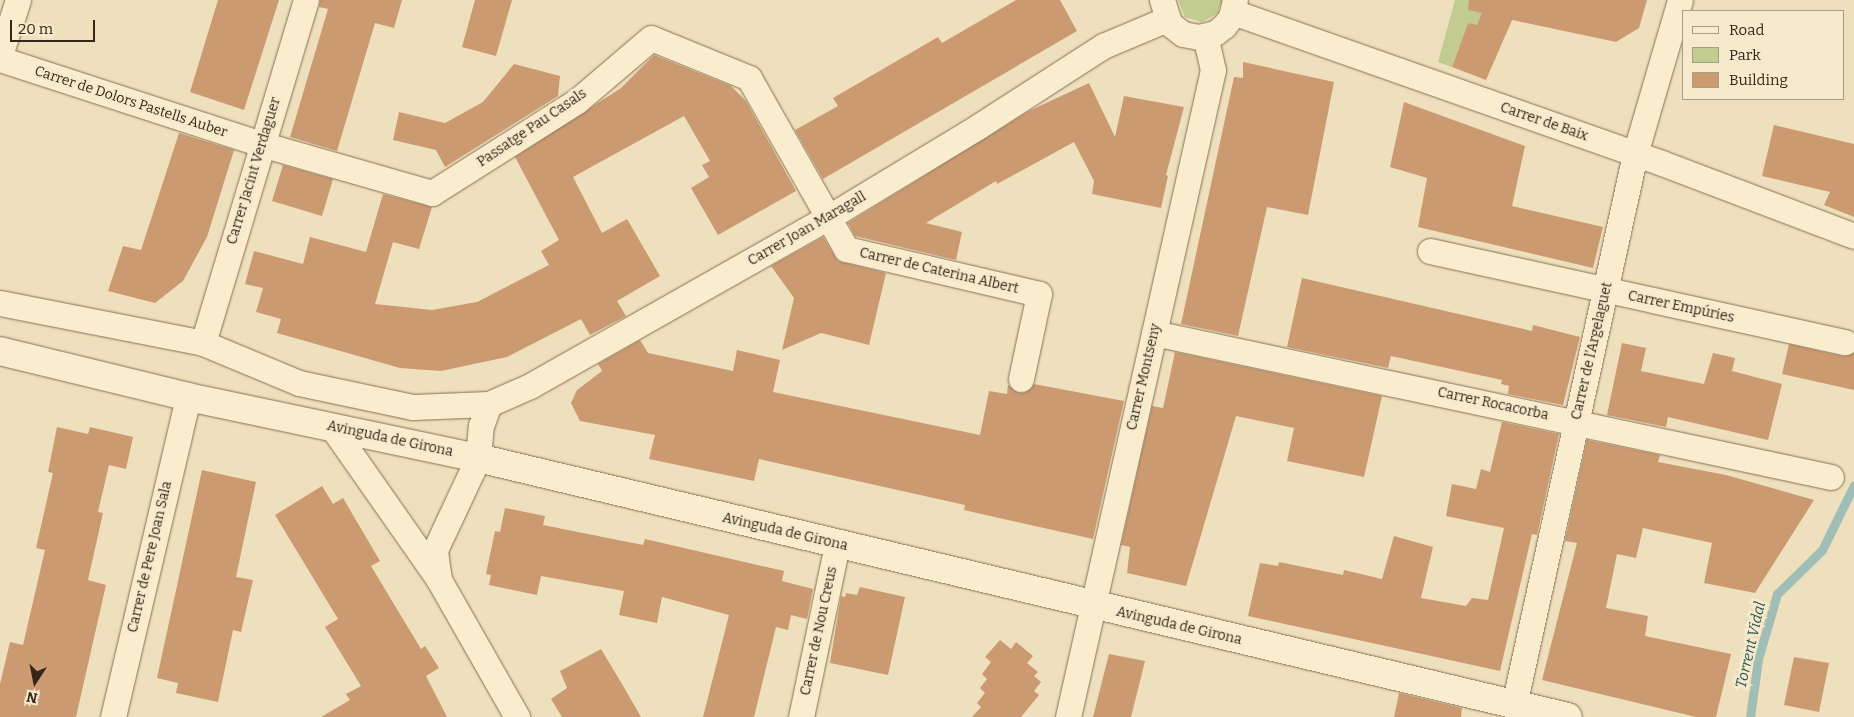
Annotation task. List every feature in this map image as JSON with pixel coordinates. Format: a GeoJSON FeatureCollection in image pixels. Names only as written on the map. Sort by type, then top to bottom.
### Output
{"type":"FeatureCollection","features":[{"type":"Feature","properties":{"kind":"main road","name":"Avinguda de Girona"},"geometry":{"type":"LineString","coordinates":[[0,351],[188,397],[478,458],[1094,606],[1568,717]]}},
{"type":"Feature","properties":{"kind":"street"},"geometry":{"type":"LineString","coordinates":[[0,56],[18,0]]}},
{"type":"Feature","properties":{"kind":"street","name":"Carrer Jacint Verdaguer"},"geometry":{"type":"LineString","coordinates":[[203,343],[261,144],[306,0]]}},
{"type":"Feature","properties":{"kind":"street","name":"Carrer de l'Argelaguet"},"geometry":{"type":"LineString","coordinates":[[1514,705],[1635,154],[1680,0]]}},
{"type":"Feature","properties":{"kind":"street"},"geometry":{"type":"LineString","coordinates":[[1164,10],[1183,34],[1205,36],[1220,30],[1234,6]]}},
{"type":"Feature","properties":{"kind":"street","name":"Carrer de Baix"},"geometry":{"type":"LineString","coordinates":[[1234,6],[1854,236]]}},
{"type":"Feature","properties":{"kind":"street","name":"Carrer Joan Maragall"},"geometry":{"type":"LineString","coordinates":[[489,404],[530,386],[829,217],[1164,10]]}},
{"type":"Feature","properties":{"kind":"street","name":"Carrer Montseny"},"geometry":{"type":"LineString","coordinates":[[1068,717],[1213,70],[1205,36]]}},
{"type":"Feature","properties":{"kind":"street","name":"Passatge Pau Casals"},"geometry":{"type":"LineString","coordinates":[[261,144],[432,193],[577,101],[651,38],[749,78],[829,217]]}},
{"type":"Feature","properties":{"kind":"street","name":"Carrer de Dolors Pastells Auber"},"geometry":{"type":"LineString","coordinates":[[0,60],[261,144]]}},
{"type":"Feature","properties":{"kind":"street","name":"Carrer de Caterina Albert"},"geometry":{"type":"LineString","coordinates":[[829,217],[846,249],[1039,294],[1021,379]]}},
{"type":"Feature","properties":{"kind":"street","name":"Carrer Empúries"},"geometry":{"type":"LineString","coordinates":[[1430,251],[1846,342]]}},
{"type":"Feature","properties":{"kind":"street"},"geometry":{"type":"LineString","coordinates":[[0,303],[203,343],[299,383],[413,408],[489,404],[481,426],[478,458],[435,550],[439,580]]}},
{"type":"Feature","properties":{"kind":"street","name":"Carrer Rocacorba"},"geometry":{"type":"LineString","coordinates":[[1154,333],[1831,477]]}},
{"type":"Feature","properties":{"kind":"street","name":"Carrer de Pere Joan Sala"},"geometry":{"type":"LineString","coordinates":[[113,717],[188,397]]}},
{"type":"Feature","properties":{"kind":"street"},"geometry":{"type":"LineString","coordinates":[[332,427],[439,580],[517,717]]}},
{"type":"Feature","properties":{"kind":"street","name":"Carrer de Nou Creus"},"geometry":{"type":"LineString","coordinates":[[801,717],[838,545]]}},
{"type":"Feature","properties":{"kind":"green space"},"geometry":{"type":"Polygon","coordinates":[[[1178,0],[1222,1],[1217,14],[1202,22],[1185,17],[1178,0]]]}},
{"type":"Feature","properties":{"kind":"green space"},"geometry":{"type":"Polygon","coordinates":[[[1455,0],[1521,0],[1506,34],[1468,23],[1452,67],[1438,62],[1455,0]]]}},
{"type":"Feature","properties":{"kind":"building"},"geometry":{"type":"Polygon","coordinates":[[[218,0],[279,0],[244,110],[190,92],[218,0]]]}},
{"type":"Feature","properties":{"kind":"building"},"geometry":{"type":"Polygon","coordinates":[[[320,0],[402,0],[394,28],[375,23],[337,151],[290,137],[328,9],[319,7],[320,0]]]}},
{"type":"Feature","properties":{"kind":"building"},"geometry":{"type":"Polygon","coordinates":[[[475,0],[512,0],[496,56],[462,47],[475,0]]]}},
{"type":"Feature","properties":{"kind":"building"},"geometry":{"type":"Polygon","coordinates":[[[1016,0],[1060,0],[1077,31],[823,179],[795,130],[838,106],[833,98],[938,37],[942,43],[1016,0]]]}},
{"type":"Feature","properties":{"kind":"building"},"geometry":{"type":"Polygon","coordinates":[[[1469,0],[1647,0],[1639,28],[1616,42],[1512,20],[1486,80],[1452,67],[1468,23],[1477,25],[1482,13],[1468,10],[1469,0]]]}},
{"type":"Feature","properties":{"kind":"building"},"geometry":{"type":"Polygon","coordinates":[[[654,55],[731,86],[746,101],[796,191],[718,235],[691,188],[709,177],[702,165],[710,161],[684,116],[573,177],[602,233],[627,219],[660,276],[617,301],[626,316],[590,335],[581,319],[507,357],[441,371],[400,368],[277,333],[281,319],[256,312],[263,288],[245,284],[254,251],[303,264],[310,237],[366,252],[383,194],[432,207],[419,249],[393,242],[375,304],[432,310],[477,302],[549,265],[541,251],[559,240],[515,157],[621,88],[654,55]]]}},
{"type":"Feature","properties":{"kind":"building"},"geometry":{"type":"Polygon","coordinates":[[[1243,62],[1334,82],[1308,215],[1267,207],[1238,336],[1181,324],[1234,77],[1243,78],[1243,62]]]}},
{"type":"Feature","properties":{"kind":"building"},"geometry":{"type":"Polygon","coordinates":[[[514,64],[560,76],[558,96],[445,167],[436,150],[393,140],[399,112],[445,123],[483,102],[514,64]]]}},
{"type":"Feature","properties":{"kind":"building"},"geometry":{"type":"Polygon","coordinates":[[[1089,83],[1115,137],[1124,96],[1184,107],[1166,175],[1168,176],[1161,208],[1092,194],[1094,181],[1074,142],[997,184],[996,181],[926,223],[962,232],[956,260],[855,236],[848,223],[1029,111],[1089,83]]]}},
{"type":"Feature","properties":{"kind":"building"},"geometry":{"type":"Polygon","coordinates":[[[1404,102],[1525,146],[1512,206],[1603,227],[1593,268],[1418,227],[1427,178],[1390,167],[1404,102]]]}},
{"type":"Feature","properties":{"kind":"building"},"geometry":{"type":"Polygon","coordinates":[[[1774,125],[1854,144],[1854,217],[1824,205],[1830,192],[1762,176],[1774,125]]]}},
{"type":"Feature","properties":{"kind":"building"},"geometry":{"type":"Polygon","coordinates":[[[179,133],[234,150],[207,237],[183,281],[155,303],[108,291],[123,246],[141,250],[179,133]]]}},
{"type":"Feature","properties":{"kind":"building"},"geometry":{"type":"Polygon","coordinates":[[[283,165],[333,179],[322,216],[272,201],[283,165]]]}},
{"type":"Feature","properties":{"kind":"building"},"geometry":{"type":"Polygon","coordinates":[[[823,237],[838,261],[886,273],[869,345],[821,333],[782,350],[794,298],[771,266],[823,237]]]}},
{"type":"Feature","properties":{"kind":"building"},"geometry":{"type":"Polygon","coordinates":[[[1302,278],[1532,331],[1533,325],[1580,337],[1563,405],[1508,394],[1509,386],[1501,384],[1502,380],[1391,356],[1388,368],[1287,347],[1302,278]]]}},
{"type":"Feature","properties":{"kind":"building"},"geometry":{"type":"Polygon","coordinates":[[[640,340],[648,353],[733,371],[737,350],[780,360],[773,392],[980,435],[989,391],[1007,394],[1008,385],[1019,393],[1026,392],[1034,384],[1124,401],[1093,539],[964,510],[965,505],[759,459],[754,481],[649,459],[655,435],[580,421],[571,403],[577,390],[602,371],[598,364],[640,340]]]}},
{"type":"Feature","properties":{"kind":"building"},"geometry":{"type":"Polygon","coordinates":[[[1622,343],[1646,348],[1641,371],[1704,384],[1713,353],[1735,358],[1732,371],[1782,384],[1768,440],[1668,417],[1666,427],[1607,415],[1622,343]]]}},
{"type":"Feature","properties":{"kind":"building"},"geometry":{"type":"Polygon","coordinates":[[[1789,344],[1842,356],[1854,353],[1854,390],[1782,374],[1789,344]]]}},
{"type":"Feature","properties":{"kind":"building"},"geometry":{"type":"Polygon","coordinates":[[[1175,352],[1382,396],[1364,477],[1287,461],[1294,428],[1236,416],[1186,586],[1127,573],[1130,547],[1121,545],[1152,406],[1163,408],[1175,352]]]}},
{"type":"Feature","properties":{"kind":"building"},"geometry":{"type":"Polygon","coordinates":[[[1502,422],[1559,434],[1537,535],[1532,534],[1500,671],[1248,616],[1260,563],[1278,566],[1279,562],[1343,575],[1344,570],[1382,579],[1394,536],[1433,547],[1421,598],[1466,606],[1472,598],[1488,600],[1504,528],[1446,516],[1452,484],[1476,489],[1481,469],[1490,472],[1502,422]]]}},
{"type":"Feature","properties":{"kind":"building"},"geometry":{"type":"Polygon","coordinates":[[[57,427],[88,434],[90,427],[133,437],[126,469],[109,465],[98,512],[103,513],[88,580],[106,585],[76,717],[0,717],[0,684],[10,642],[23,645],[45,550],[36,548],[53,473],[48,472],[57,427]]]}},
{"type":"Feature","properties":{"kind":"building"},"geometry":{"type":"Polygon","coordinates":[[[1587,440],[1660,455],[1658,462],[1726,475],[1814,500],[1755,593],[1704,583],[1712,543],[1643,528],[1636,558],[1617,554],[1606,608],[1648,616],[1645,636],[1731,654],[1716,717],[1696,717],[1542,680],[1577,543],[1565,541],[1587,440]]]}},
{"type":"Feature","properties":{"kind":"building"},"geometry":{"type":"Polygon","coordinates":[[[202,470],[256,482],[236,577],[253,580],[241,632],[233,630],[218,702],[176,693],[178,683],[157,678],[202,470]]]}},
{"type":"Feature","properties":{"kind":"building"},"geometry":{"type":"Polygon","coordinates":[[[322,486],[333,504],[343,498],[380,561],[371,566],[421,649],[425,646],[439,668],[426,676],[447,717],[321,717],[350,700],[346,694],[361,686],[325,627],[338,619],[275,515],[322,486]]]}},
{"type":"Feature","properties":{"kind":"building"},"geometry":{"type":"Polygon","coordinates":[[[505,508],[545,516],[543,525],[643,545],[645,539],[784,571],[782,581],[813,589],[807,619],[791,615],[788,630],[776,627],[754,717],[703,717],[729,615],[662,597],[657,623],[619,615],[624,591],[541,576],[537,595],[489,585],[491,575],[486,574],[495,531],[500,532],[505,508]]]}},
{"type":"Feature","properties":{"kind":"building"},"geometry":{"type":"Polygon","coordinates":[[[860,587],[905,597],[888,675],[830,663],[841,596],[845,597],[846,593],[857,595],[860,587]]]}},
{"type":"Feature","properties":{"kind":"building"},"geometry":{"type":"Polygon","coordinates":[[[1000,640],[1011,649],[1016,642],[1033,656],[1027,663],[1038,672],[1034,676],[1041,682],[1034,691],[1039,695],[1021,717],[972,717],[981,707],[977,703],[985,693],[980,688],[987,679],[982,674],[991,662],[985,657],[1000,640]]]}},
{"type":"Feature","properties":{"kind":"building"},"geometry":{"type":"Polygon","coordinates":[[[601,649],[641,717],[562,717],[551,699],[567,688],[560,671],[601,649]]]}},
{"type":"Feature","properties":{"kind":"building"},"geometry":{"type":"Polygon","coordinates":[[[1109,654],[1145,661],[1131,717],[1093,717],[1109,654]]]}},
{"type":"Feature","properties":{"kind":"building"},"geometry":{"type":"Polygon","coordinates":[[[1794,657],[1829,663],[1819,712],[1784,705],[1794,657]]]}},
{"type":"Feature","properties":{"kind":"building"},"geometry":{"type":"Polygon","coordinates":[[[1399,693],[1462,708],[1461,717],[1394,717],[1399,693]]]}},
{"type":"Feature","properties":{"kind":"waterway","name":"Torrent Vidal"},"geometry":{"type":"LineString","coordinates":[[1750,717],[1758,659],[1777,594],[1822,550],[1854,485]]}}]}
